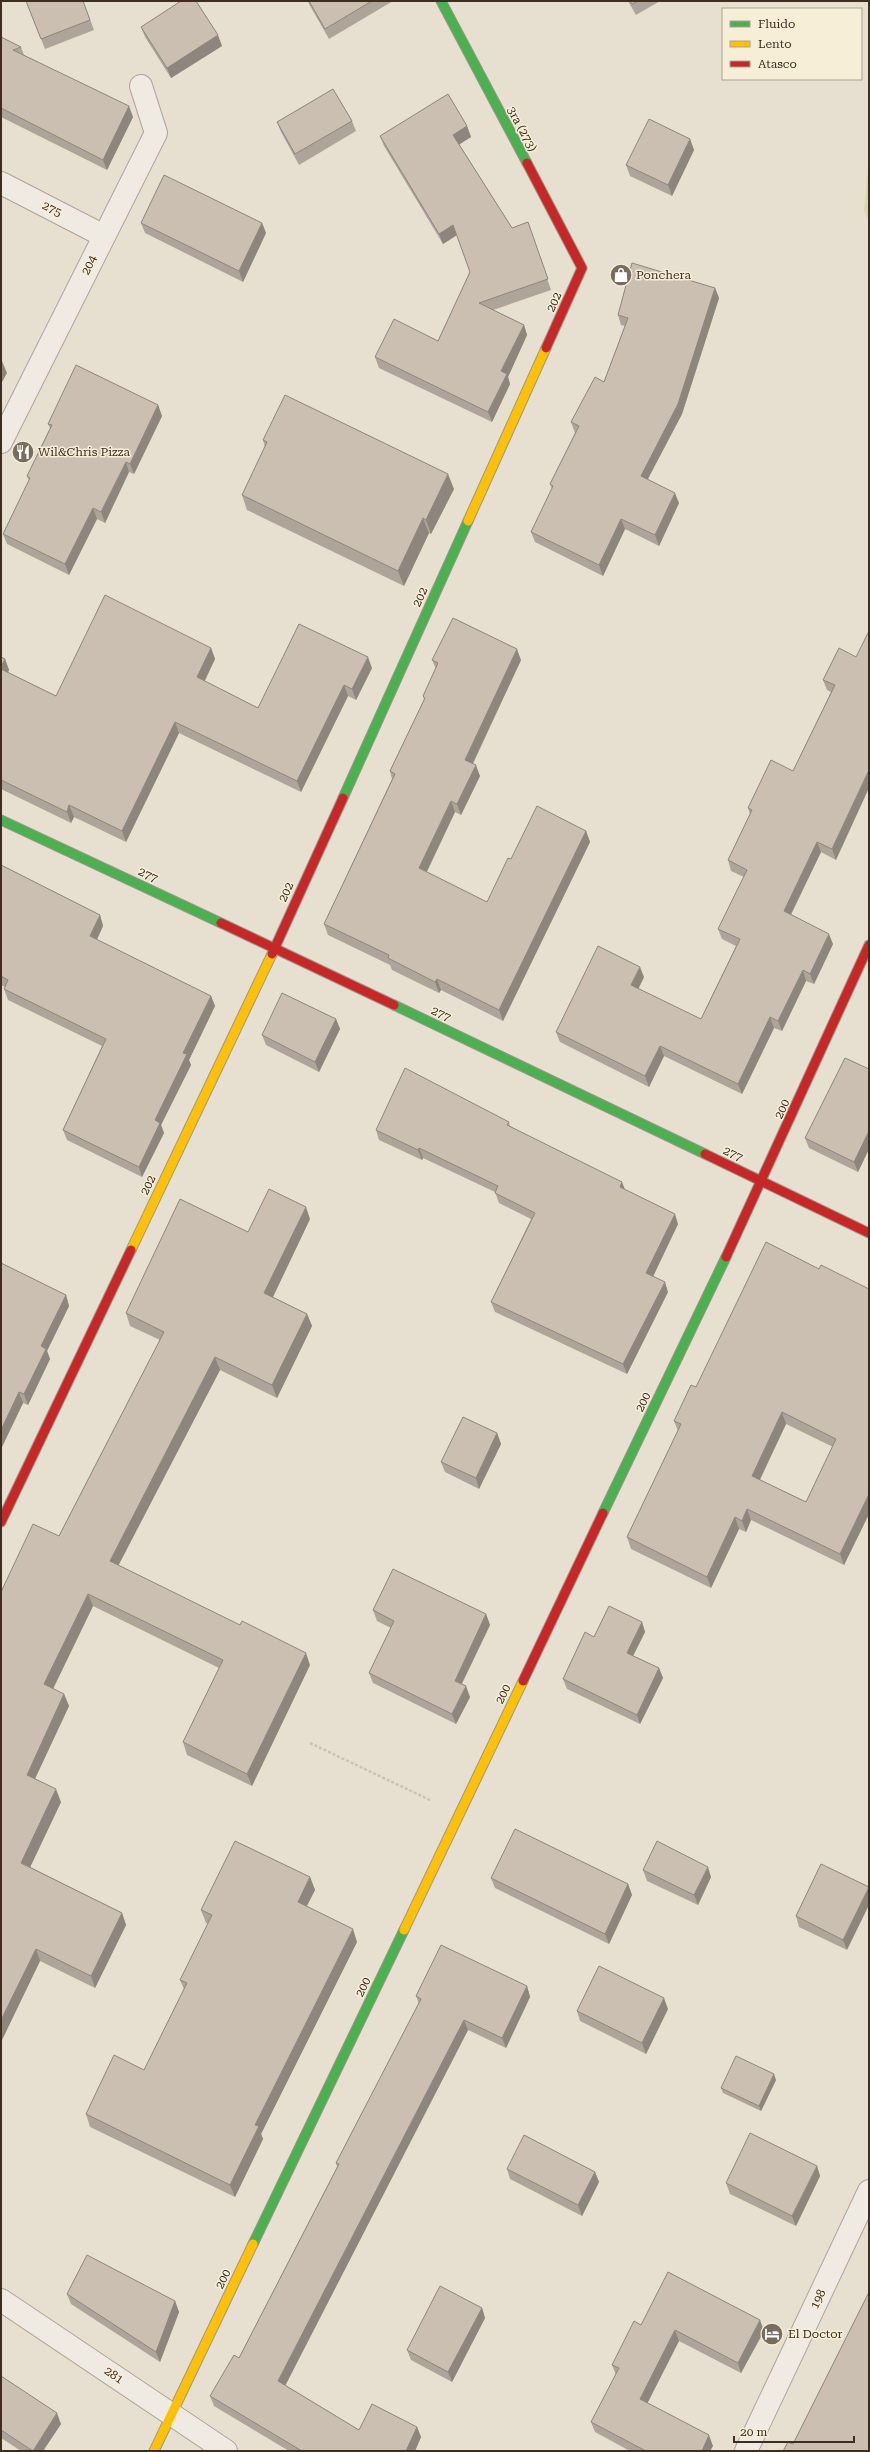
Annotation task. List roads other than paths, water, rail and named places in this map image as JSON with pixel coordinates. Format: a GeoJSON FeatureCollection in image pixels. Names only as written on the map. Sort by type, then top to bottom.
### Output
{"type":"FeatureCollection","features":[{"type":"Feature","properties":{"kind":"street","name":"3ra (273)"},"geometry":{"type":"LineString","coordinates":[[441,1],[582,268]]}},
{"type":"Feature","properties":{"kind":"street","name":"204"},"geometry":{"type":"LineString","coordinates":[[1,442],[156,133],[140,86]]}},
{"type":"Feature","properties":{"kind":"street","name":"275"},"geometry":{"type":"LineString","coordinates":[[1,183],[104,236]]}},
{"type":"Feature","properties":{"kind":"street","name":"202"},"geometry":{"type":"LineString","coordinates":[[1,1522],[275,948],[582,268]]}},
{"type":"Feature","properties":{"kind":"street","name":"277"},"geometry":{"type":"LineString","coordinates":[[1,820],[275,948],[869,1233]]}},
{"type":"Feature","properties":{"kind":"street","name":"200"},"geometry":{"type":"LineString","coordinates":[[154,2451],[762,1182],[869,945]]}},
{"type":"Feature","properties":{"kind":"street","name":"198"},"geometry":{"type":"LineString","coordinates":[[746,2451],[869,2191]]}},
{"type":"Feature","properties":{"kind":"street","name":"281"},"geometry":{"type":"LineString","coordinates":[[1,2300],[226,2451]]}},
{"type":"Feature","properties":{"kind":"place","name":"Ponchera"},"geometry":{"type":"Point","coordinates":[621,275]}},
{"type":"Feature","properties":{"kind":"place","name":"Wil&Chris Pizza"},"geometry":{"type":"Point","coordinates":[23,452]}},
{"type":"Feature","properties":{"kind":"place","name":"El Doctor"},"geometry":{"type":"Point","coordinates":[772,2334]}}]}
